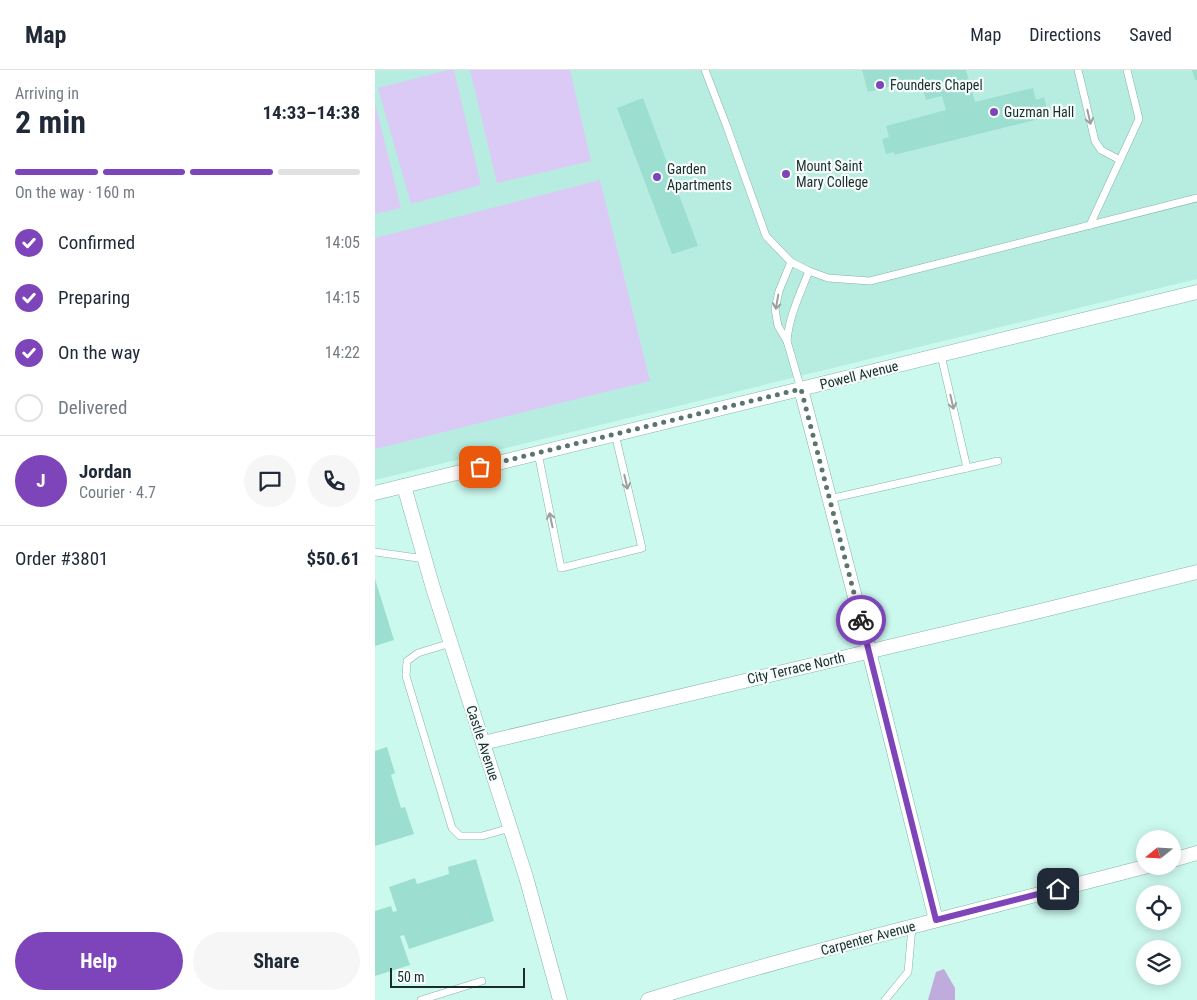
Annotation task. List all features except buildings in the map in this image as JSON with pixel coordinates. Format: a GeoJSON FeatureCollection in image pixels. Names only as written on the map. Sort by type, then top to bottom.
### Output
{"type":"FeatureCollection","features":[{"type":"Feature","properties":{"kind":"street","name":"Powell Avenue"},"geometry":{"type":"LineString","coordinates":[[375,494],[1197,292]]}},
{"type":"Feature","properties":{"kind":"street"},"geometry":{"type":"LineString","coordinates":[[801,389],[936,920]]}},
{"type":"Feature","properties":{"kind":"street","name":"Castle Avenue"},"geometry":{"type":"LineString","coordinates":[[404,486],[451,643],[526,877],[560,1000]]}},
{"type":"Feature","properties":{"kind":"street","name":"City Terrace North"},"geometry":{"type":"LineString","coordinates":[[483,744],[1197,572]]}},
{"type":"Feature","properties":{"kind":"street"},"geometry":{"type":"LineString","coordinates":[[1181,858],[1197,854]]}},
{"type":"Feature","properties":{"kind":"street","name":"Carpenter Avenue"},"geometry":{"type":"LineString","coordinates":[[648,1000],[727,976],[912,926],[1136,869]]}},
{"type":"Feature","properties":{"kind":"lane"},"geometry":{"type":"LineString","coordinates":[[705,70],[765,236],[791,262],[828,278],[870,281],[1197,198]]}},
{"type":"Feature","properties":{"kind":"lane"},"geometry":{"type":"LineString","coordinates":[[1078,70],[1095,141],[1101,150],[1120,160]]}},
{"type":"Feature","properties":{"kind":"lane"},"geometry":{"type":"LineString","coordinates":[[1090,225],[1139,119],[1127,70]]}},
{"type":"Feature","properties":{"kind":"lane"},"geometry":{"type":"LineString","coordinates":[[791,262],[779,290],[775,309],[778,326],[787,341],[801,389]]}},
{"type":"Feature","properties":{"kind":"lane"},"geometry":{"type":"LineString","coordinates":[[787,341],[788,328],[809,271]]}},
{"type":"Feature","properties":{"kind":"lane"},"geometry":{"type":"LineString","coordinates":[[941,355],[967,468]]}},
{"type":"Feature","properties":{"kind":"lane"},"geometry":{"type":"LineString","coordinates":[[538,453],[561,568],[642,548],[615,434]]}},
{"type":"Feature","properties":{"kind":"lane"},"geometry":{"type":"LineString","coordinates":[[829,498],[998,460]]}},
{"type":"Feature","properties":{"kind":"lane"},"geometry":{"type":"LineString","coordinates":[[375,552],[425,559]]}},
{"type":"Feature","properties":{"kind":"lane"},"geometry":{"type":"LineString","coordinates":[[451,643],[418,653],[407,661],[405,676],[452,828],[460,836],[482,836],[510,828]]}},
{"type":"Feature","properties":{"kind":"lane"},"geometry":{"type":"LineString","coordinates":[[885,1000],[908,972],[912,926]]}},
{"type":"Feature","properties":{"kind":"lane"},"geometry":{"type":"LineString","coordinates":[[421,1000],[482,981]]}},
{"type":"Feature","properties":{"kind":"shaded area","name":"Mount Saint Mary College"},"geometry":{"type":"Polygon","coordinates":[[[375,70],[1197,70],[1197,279],[375,480],[375,70]]]}},
{"type":"Feature","properties":{"kind":"shaded area"},"geometry":{"type":"Polygon","coordinates":[[[454,70],[481,185],[411,204],[378,88],[454,70]]]}},
{"type":"Feature","properties":{"kind":"shaded area"},"geometry":{"type":"Polygon","coordinates":[[[470,70],[570,70],[591,161],[497,183],[470,70]]]}},
{"type":"Feature","properties":{"kind":"shaded area"},"geometry":{"type":"Polygon","coordinates":[[[375,103],[401,208],[375,214],[375,103]]]}},
{"type":"Feature","properties":{"kind":"shaded area"},"geometry":{"type":"Polygon","coordinates":[[[600,180],[650,381],[375,449],[375,238],[600,180]]]}},
{"type":"Feature","properties":{"kind":"shaded area"},"geometry":{"type":"Polygon","coordinates":[[[944,969],[955,988],[955,1000],[928,1000],[936,972],[944,969]]]}},
{"type":"Feature","properties":{"kind":"way so far"},"geometry":{"type":"LineString","coordinates":[[480,467],[801,389],[861,620]]}},
{"type":"Feature","properties":{"kind":"place","name":"Founders Chapel"},"geometry":{"type":"Point","coordinates":[880,85]}},
{"type":"Feature","properties":{"kind":"place","name":"Guzman Hall"},"geometry":{"type":"Point","coordinates":[994,112]}},
{"type":"Feature","properties":{"kind":"place","name":"Mount Saint Mary College"},"geometry":{"type":"Point","coordinates":[786,174]}},
{"type":"Feature","properties":{"kind":"place","name":"Garden Apartments"},"geometry":{"type":"Point","coordinates":[657,177]}},
{"type":"Feature","properties":{"kind":"route"},"geometry":{"type":"LineString","coordinates":[[861,620],[936,920],[1058,889]]}}]}
